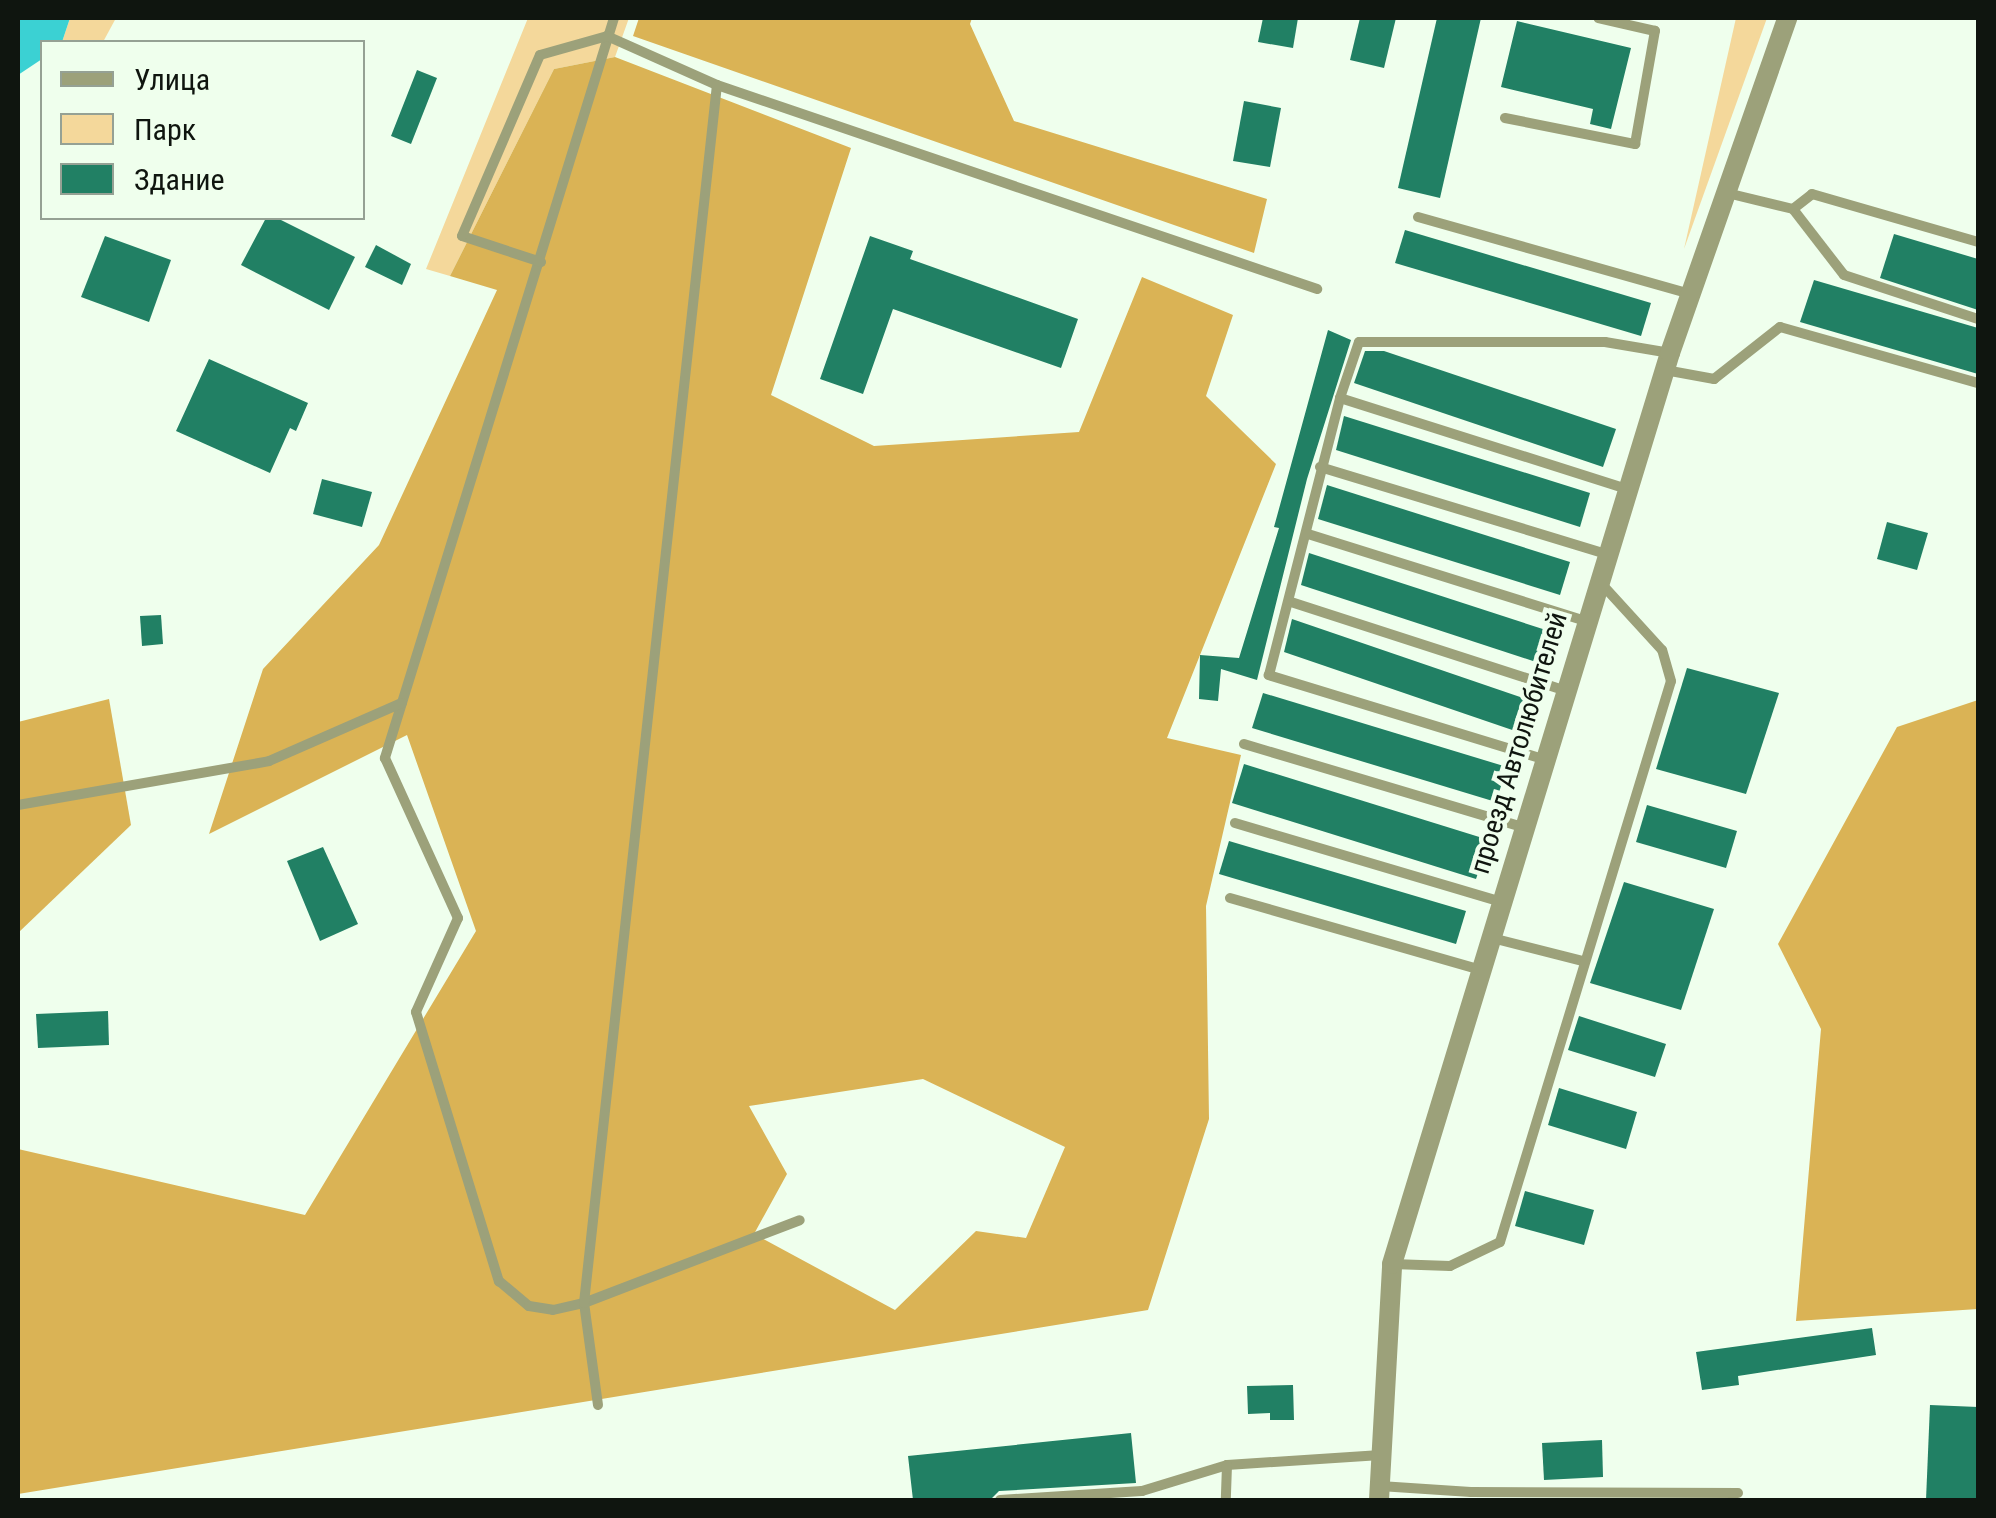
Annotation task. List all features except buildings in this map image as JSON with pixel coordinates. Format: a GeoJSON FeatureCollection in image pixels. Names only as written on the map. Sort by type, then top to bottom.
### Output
{"type":"FeatureCollection","features":[{"type":"Feature","properties":{"kind":"street","name":"проезд Автолюбителей"},"geometry":{"type":"LineString","coordinates":[[1379,1494],[1392,1264],[1478,969],[1667,361],[1787,18]]}},
{"type":"Feature","properties":{"kind":"lane"},"geometry":{"type":"LineString","coordinates":[[614,18],[386,758],[458,918],[416,1012],[499,1281],[529,1306],[553,1310],[584,1303],[800,1220]]}},
{"type":"Feature","properties":{"kind":"lane"},"geometry":{"type":"LineString","coordinates":[[1505,118],[1634,144],[1656,31],[1598,18]]}},
{"type":"Feature","properties":{"kind":"lane"},"geometry":{"type":"LineString","coordinates":[[541,262],[462,236],[540,55],[607,36],[717,85],[1317,289]]}},
{"type":"Feature","properties":{"kind":"lane"},"geometry":{"type":"LineString","coordinates":[[598,1406],[584,1303],[717,85]]}},
{"type":"Feature","properties":{"kind":"lane"},"geometry":{"type":"LineString","coordinates":[[1726,192],[1793,209],[1844,274],[1978,319]]}},
{"type":"Feature","properties":{"kind":"lane"},"geometry":{"type":"LineString","coordinates":[[1793,209],[1812,194],[1978,242]]}},
{"type":"Feature","properties":{"kind":"lane"},"geometry":{"type":"LineString","coordinates":[[1418,217],[1690,294]]}},
{"type":"Feature","properties":{"kind":"lane"},"geometry":{"type":"LineString","coordinates":[[1543,759],[1269,675],[1308,534],[1320,467],[1360,342],[1606,342],[1714,378],[1780,327],[1978,384]]}},
{"type":"Feature","properties":{"kind":"lane"},"geometry":{"type":"LineString","coordinates":[[1340,398],[1627,489]]}},
{"type":"Feature","properties":{"kind":"lane"},"geometry":{"type":"LineString","coordinates":[[1320,467],[1606,554]]}},
{"type":"Feature","properties":{"kind":"lane"},"geometry":{"type":"LineString","coordinates":[[1308,534],[1585,621]]}},
{"type":"Feature","properties":{"kind":"lane"},"geometry":{"type":"LineString","coordinates":[[1392,1264],[1450,1266],[1500,1242],[1671,682],[1662,650],[1598,580]]}},
{"type":"Feature","properties":{"kind":"lane"},"geometry":{"type":"LineString","coordinates":[[1291,602],[1564,690]]}},
{"type":"Feature","properties":{"kind":"lane"},"geometry":{"type":"LineString","coordinates":[[18,805],[269,761],[402,703]]}},
{"type":"Feature","properties":{"kind":"lane"},"geometry":{"type":"LineString","coordinates":[[1244,744],[1522,826]]}},
{"type":"Feature","properties":{"kind":"lane"},"geometry":{"type":"LineString","coordinates":[[1235,823],[1499,901]]}},
{"type":"Feature","properties":{"kind":"lane"},"geometry":{"type":"LineString","coordinates":[[1230,898],[1478,969]]}},
{"type":"Feature","properties":{"kind":"lane"},"geometry":{"type":"LineString","coordinates":[[1488,937],[1583,961]]}},
{"type":"Feature","properties":{"kind":"lane"},"geometry":{"type":"LineString","coordinates":[[1000,1500],[1142,1490],[1227,1465],[1382,1454]]}},
{"type":"Feature","properties":{"kind":"lane"},"geometry":{"type":"LineString","coordinates":[[1226,1500],[1227,1465]]}},
{"type":"Feature","properties":{"kind":"lane"},"geometry":{"type":"LineString","coordinates":[[1379,1494],[1738,1493]]}},
{"type":"Feature","properties":{"kind":"green space"},"geometry":{"type":"Polygon","coordinates":[[[70,18],[116,18],[104,40],[63,40],[70,18]]]}},
{"type":"Feature","properties":{"kind":"green space"},"geometry":{"type":"Polygon","coordinates":[[[528,18],[629,18],[615,57],[554,69],[450,276],[426,269],[528,18]]]}},
{"type":"Feature","properties":{"kind":"green space"},"geometry":{"type":"Polygon","coordinates":[[[1736,18],[1767,18],[1684,249],[1736,18]]]}},
{"type":"Feature","properties":{"kind":"shaded area"},"geometry":{"type":"Polygon","coordinates":[[[639,18],[972,18],[970,24],[1014,121],[1267,199],[1254,253],[633,36],[639,18]]]}},
{"type":"Feature","properties":{"kind":"shaded area"},"geometry":{"type":"Polygon","coordinates":[[[615,57],[851,148],[771,395],[874,446],[1079,432],[1142,277],[1233,315],[1206,396],[1276,464],[1167,738],[1241,755],[1206,906],[1209,1119],[1148,1310],[18,1494],[18,1149],[305,1215],[476,931],[407,735],[209,834],[263,669],[379,545],[497,290],[450,276],[554,69],[615,57]],[[923,1079],[749,1106],[787,1174],[754,1234],[895,1310],[976,1231],[1026,1238],[1065,1147],[923,1079]]]}},
{"type":"Feature","properties":{"kind":"shaded area"},"geometry":{"type":"Polygon","coordinates":[[[109,699],[131,825],[18,933],[18,722],[109,699]]]}},
{"type":"Feature","properties":{"kind":"shaded area"},"geometry":{"type":"Polygon","coordinates":[[[1978,700],[1978,1309],[1796,1321],[1821,1029],[1778,944],[1897,727],[1978,700]]]}},
{"type":"Feature","properties":{"kind":"water"},"geometry":{"type":"Polygon","coordinates":[[[18,18],[70,18],[63,40],[40,40],[40,60],[18,75],[18,18]]]}}]}
